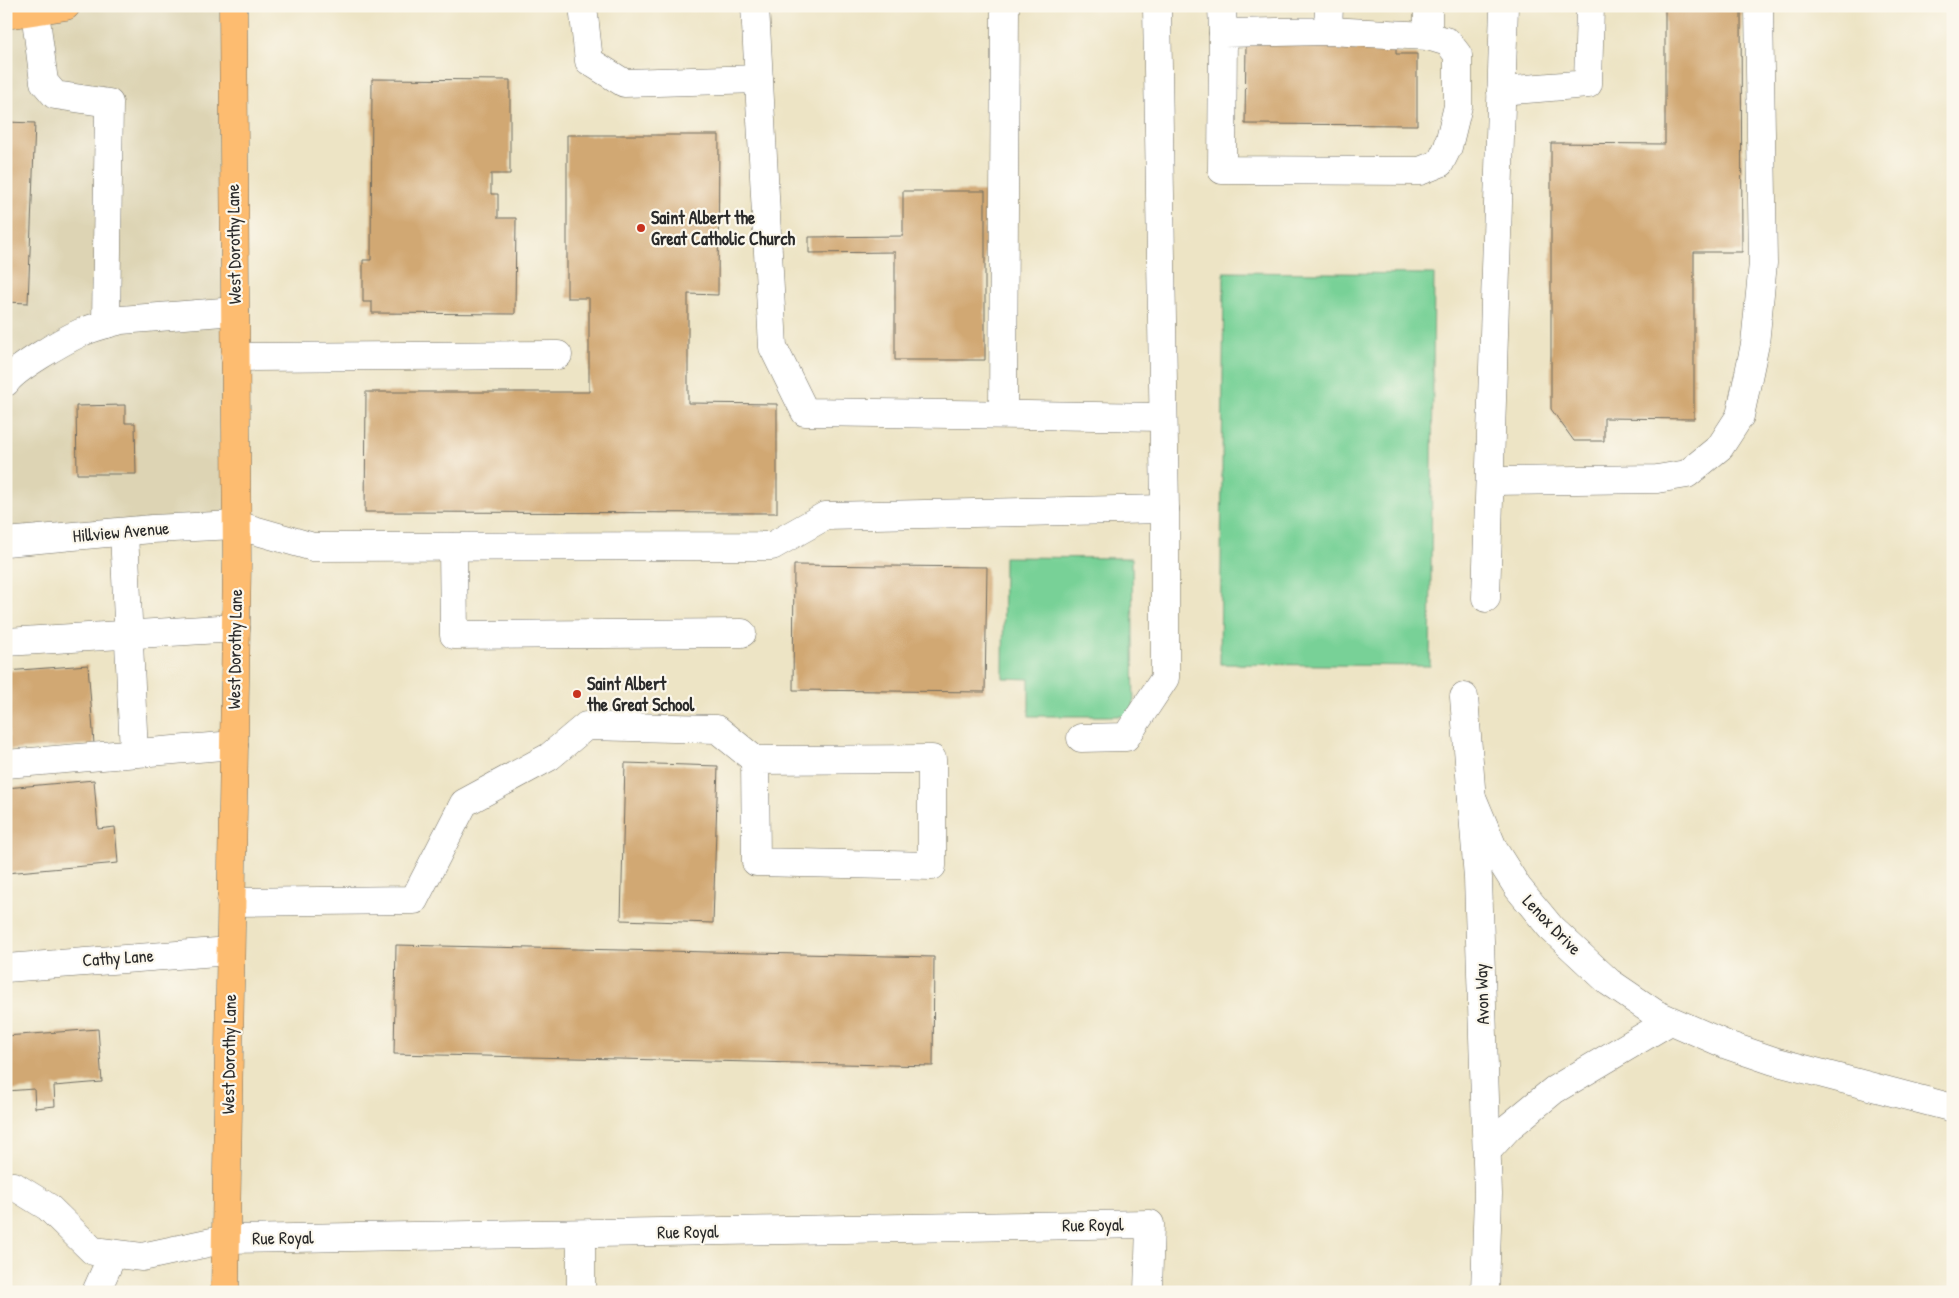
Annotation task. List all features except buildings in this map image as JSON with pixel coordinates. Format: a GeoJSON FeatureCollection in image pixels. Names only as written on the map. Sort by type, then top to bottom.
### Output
{"type":"FeatureCollection","features":[{"type":"Feature","properties":{"kind":"main road"},"geometry":{"type":"LineString","coordinates":[[6,16],[66,6]]}},
{"type":"Feature","properties":{"kind":"main road","name":"West Dorothy Lane"},"geometry":{"type":"LineString","coordinates":[[225,1292],[236,628],[233,6]]}},
{"type":"Feature","properties":{"kind":"street"},"geometry":{"type":"LineString","coordinates":[[583,6],[589,61],[624,84],[759,79]]}},
{"type":"Feature","properties":{"kind":"street"},"geometry":{"type":"LineString","coordinates":[[755,6],[773,347],[805,412],[1163,417]]}},
{"type":"Feature","properties":{"kind":"street"},"geometry":{"type":"LineString","coordinates":[[1003,414],[1005,6]]}},
{"type":"Feature","properties":{"kind":"street"},"geometry":{"type":"LineString","coordinates":[[1081,738],[1126,737],[1165,678],[1165,510],[1157,6]]}},
{"type":"Feature","properties":{"kind":"street"},"geometry":{"type":"LineString","coordinates":[[1428,6],[1428,36]]}},
{"type":"Feature","properties":{"kind":"street"},"geometry":{"type":"LineString","coordinates":[[1486,598],[1504,6]]}},
{"type":"Feature","properties":{"kind":"street"},"geometry":{"type":"LineString","coordinates":[[1501,91],[1588,84],[1590,6]]}},
{"type":"Feature","properties":{"kind":"street"},"geometry":{"type":"LineString","coordinates":[[1490,481],[1657,479],[1687,474],[1720,448],[1740,416],[1755,344],[1763,262],[1760,6]]}},
{"type":"Feature","properties":{"kind":"street"},"geometry":{"type":"LineString","coordinates":[[35,11],[44,82],[55,96],[109,103],[106,324]]}},
{"type":"Feature","properties":{"kind":"street"},"geometry":{"type":"LineString","coordinates":[[1223,19],[1329,19],[1428,36],[1448,42],[1458,55],[1458,106],[1448,147],[1440,163],[1420,171],[1222,170],[1223,19]]}},
{"type":"Feature","properties":{"kind":"street"},"geometry":{"type":"LineString","coordinates":[[6,382],[31,362],[53,348],[80,333],[106,324],[121,320],[235,312]]}},
{"type":"Feature","properties":{"kind":"street"},"geometry":{"type":"LineString","coordinates":[[235,357],[558,355]]}},
{"type":"Feature","properties":{"kind":"street","name":"Hillview Avenue"},"geometry":{"type":"LineString","coordinates":[[6,542],[236,525],[313,547],[772,546],[825,516],[1165,510]]}},
{"type":"Feature","properties":{"kind":"street"},"geometry":{"type":"LineString","coordinates":[[124,532],[127,635],[134,753]]}},
{"type":"Feature","properties":{"kind":"street"},"geometry":{"type":"LineString","coordinates":[[452,547],[454,635],[742,632]]}},
{"type":"Feature","properties":{"kind":"street"},"geometry":{"type":"LineString","coordinates":[[6,642],[236,628]]}},
{"type":"Feature","properties":{"kind":"street","name":"Avon Way"},"geometry":{"type":"LineString","coordinates":[[1464,697],[1478,878],[1488,1194],[1485,1292]]}},
{"type":"Feature","properties":{"kind":"street"},"geometry":{"type":"LineString","coordinates":[[231,902],[414,900],[464,803],[549,757],[586,726],[717,729],[755,760],[932,759],[932,866],[756,862],[755,760]]}},
{"type":"Feature","properties":{"kind":"street"},"geometry":{"type":"LineString","coordinates":[[6,764],[234,745]]}},
{"type":"Feature","properties":{"kind":"street","name":"Lenox Drive"},"geometry":{"type":"LineString","coordinates":[[1472,797],[1494,850],[1518,888],[1551,928],[1609,982],[1656,1014],[1727,1045],[1774,1061],[1953,1108]]}},
{"type":"Feature","properties":{"kind":"street","name":"Cathy Lane"},"geometry":{"type":"LineString","coordinates":[[6,968],[230,950]]}},
{"type":"Feature","properties":{"kind":"street"},"geometry":{"type":"LineString","coordinates":[[1487,1151],[1509,1127],[1554,1090],[1670,1021]]}},
{"type":"Feature","properties":{"kind":"street","name":"Rue Royal"},"geometry":{"type":"LineString","coordinates":[[6,1187],[14,1186],[48,1207],[94,1251],[142,1258],[226,1239],[1150,1224],[1148,1292]]}},
{"type":"Feature","properties":{"kind":"street"},"geometry":{"type":"LineString","coordinates":[[581,1234],[581,1292]]}},
{"type":"Feature","properties":{"kind":"street"},"geometry":{"type":"LineString","coordinates":[[96,1292],[113,1254]]}},
{"type":"Feature","properties":{"kind":"shaded area"},"geometry":{"type":"Polygon","coordinates":[[[6,6],[234,6],[236,525],[6,543],[6,6]]]}},
{"type":"Feature","properties":{"kind":"green space"},"geometry":{"type":"Polygon","coordinates":[[[1224,272],[1434,274],[1430,666],[1220,664],[1224,272]]]}},
{"type":"Feature","properties":{"kind":"green space"},"geometry":{"type":"Polygon","coordinates":[[[1004,557],[1132,558],[1134,716],[1029,716],[1029,679],[1003,678],[1004,557]]]}},
{"type":"Feature","properties":{"kind":"place","name":"Saint Albert the Great Catholic Church"},"geometry":{"type":"Point","coordinates":[641,228]}},
{"type":"Feature","properties":{"kind":"place","name":"Saint Albert the Great School"},"geometry":{"type":"Point","coordinates":[577,694]}}]}
